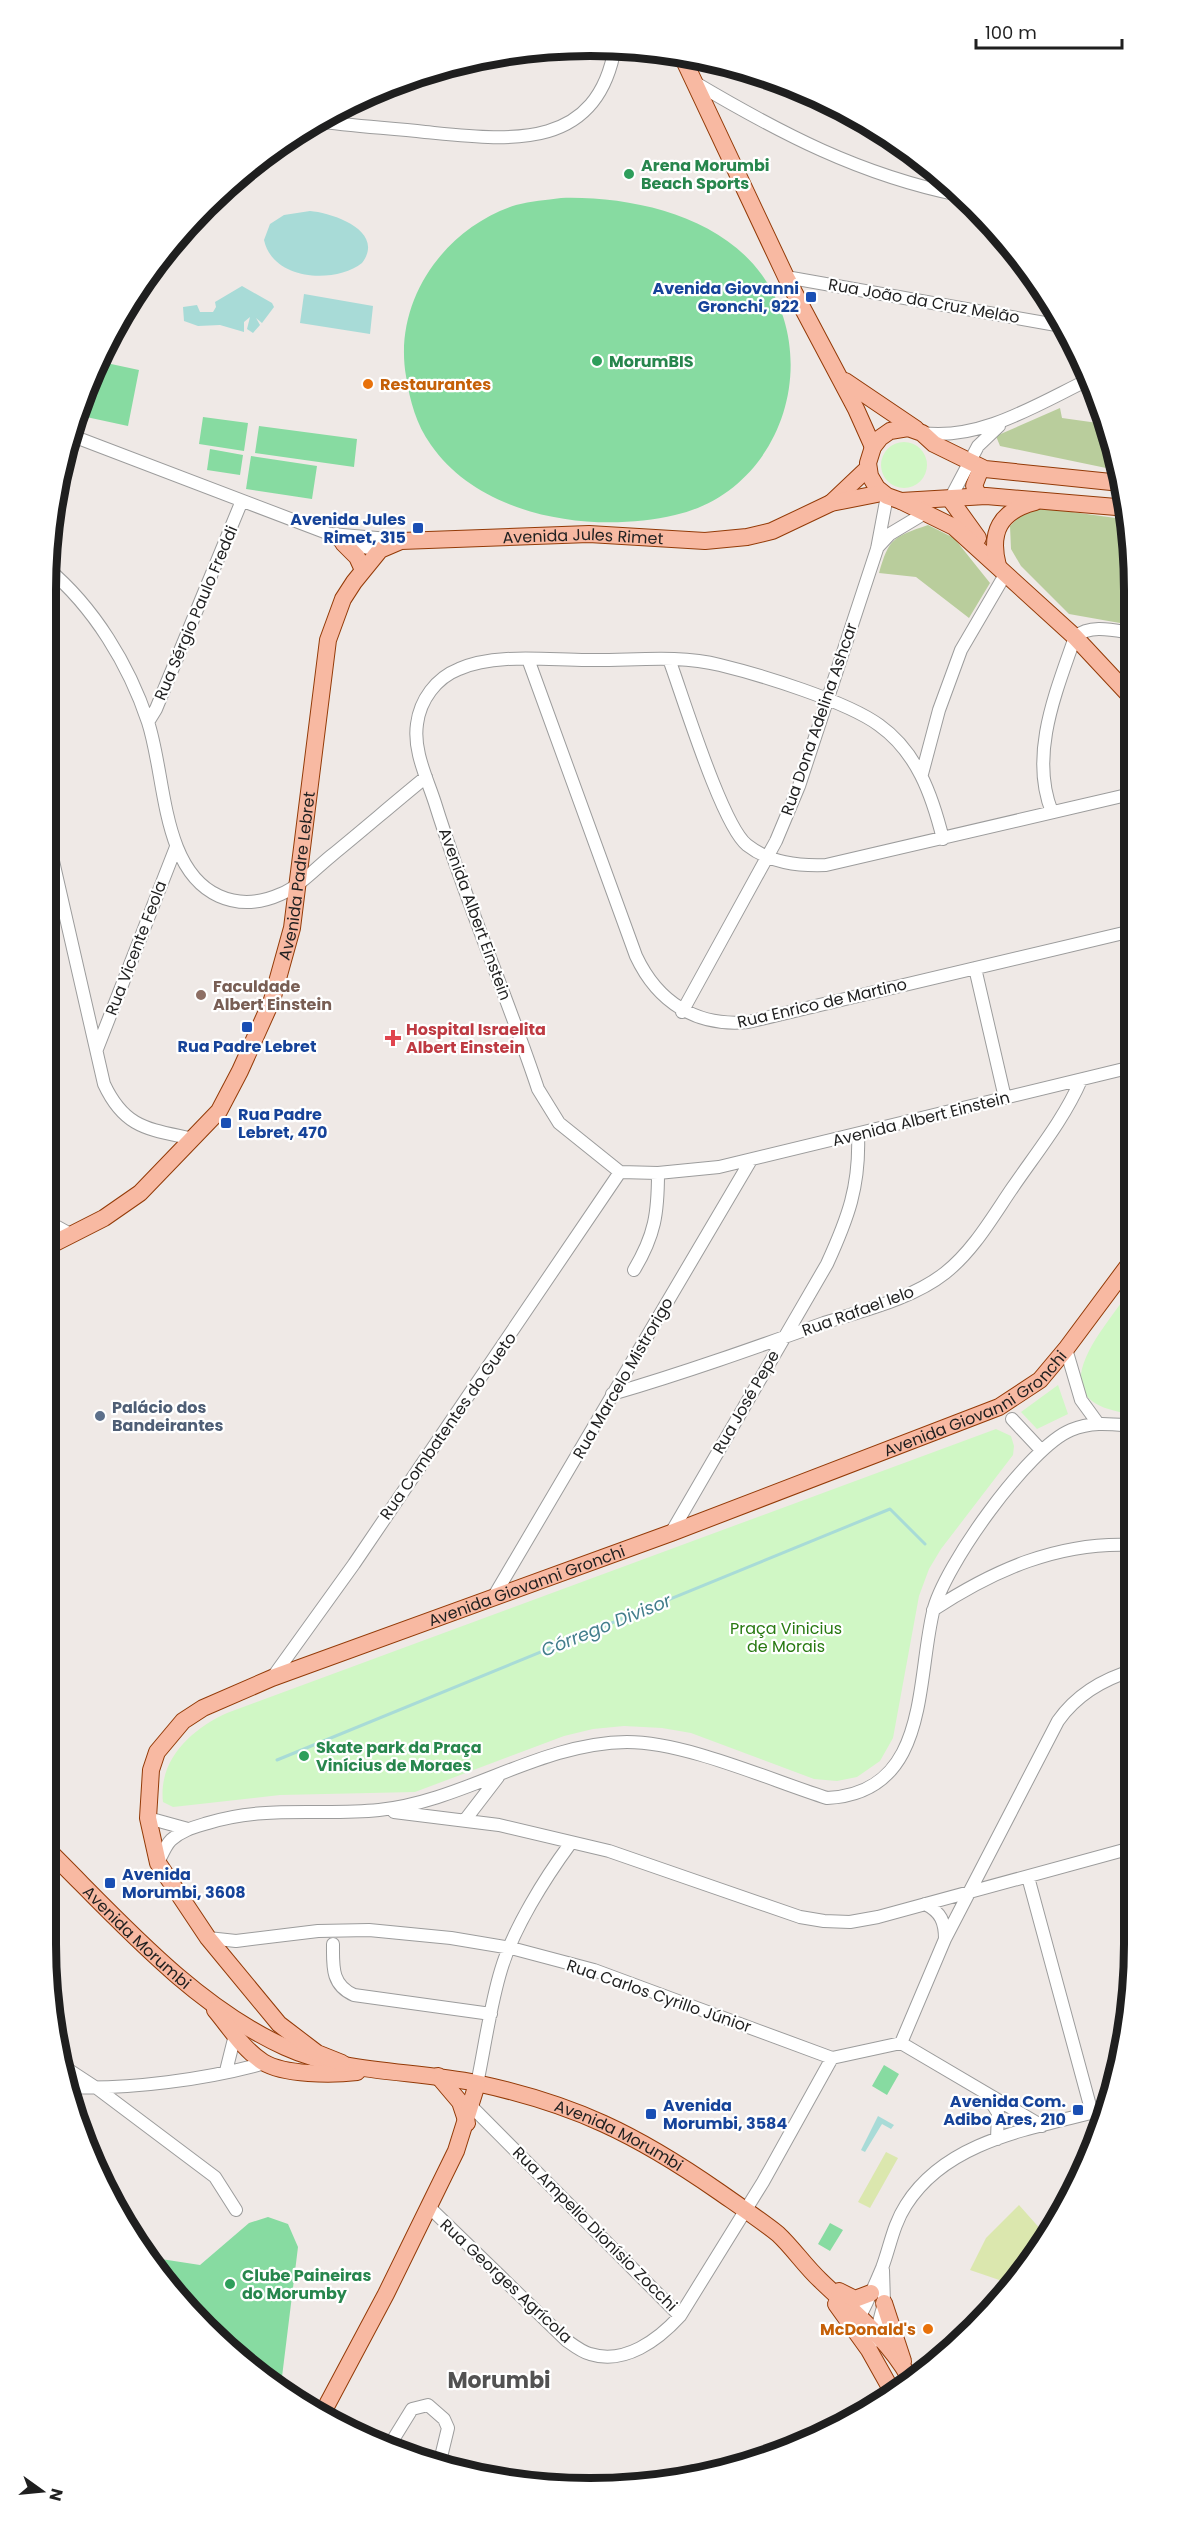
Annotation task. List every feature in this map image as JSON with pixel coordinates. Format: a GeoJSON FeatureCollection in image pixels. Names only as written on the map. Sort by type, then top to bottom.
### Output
{"type":"FeatureCollection","features":[{"type":"Feature","properties":{"kind":"main road"},"geometry":{"type":"LineString","coordinates":[[686,65],[786,276],[856,408],[873,447]]}},
{"type":"Feature","properties":{"kind":"main road"},"geometry":{"type":"LineString","coordinates":[[836,374],[862,395],[925,436],[976,465],[1034,476],[1113,482]]}},
{"type":"Feature","properties":{"kind":"main road"},"geometry":{"type":"LineString","coordinates":[[925,436],[896,429],[885,434],[873,447],[868,468],[873,482],[890,497],[922,505],[954,527],[1076,637],[1124,689]]}},
{"type":"Feature","properties":{"kind":"main road"},"geometry":{"type":"LineString","coordinates":[[976,465],[974,486],[979,496]]}},
{"type":"Feature","properties":{"kind":"main road","name":"Avenida Jules Rimet"},"geometry":{"type":"LineString","coordinates":[[401,541],[589,534],[705,541],[747,537],[772,531],[831,503],[868,468]]}},
{"type":"Feature","properties":{"kind":"main road"},"geometry":{"type":"LineString","coordinates":[[922,505],[979,496],[1118,507]]}},
{"type":"Feature","properties":{"kind":"main road","name":"Avenida Jules Rimet"},"geometry":{"type":"LineString","coordinates":[[831,503],[890,497]]}},
{"type":"Feature","properties":{"kind":"main road"},"geometry":{"type":"LineString","coordinates":[[950,499],[1002,569]]}},
{"type":"Feature","properties":{"kind":"main road"},"geometry":{"type":"LineString","coordinates":[[1002,569],[994,538],[1003,520],[1018,508],[1041,500]]}},
{"type":"Feature","properties":{"kind":"main road","name":"Avenida Padre Lebret"},"geometry":{"type":"LineString","coordinates":[[56,1243],[104,1218],[140,1193],[219,1111],[272,1000],[284,963],[299,883],[328,640],[343,599],[363,570],[380,550],[401,541]]}},
{"type":"Feature","properties":{"kind":"main road"},"geometry":{"type":"LineString","coordinates":[[344,543],[357,557],[363,570]]}},
{"type":"Feature","properties":{"kind":"main road","name":"Avenida Giovanni Gronchi"},"geometry":{"type":"LineString","coordinates":[[342,2063],[302,2044],[268,2011],[208,1938],[158,1863],[148,1818],[151,1770],[157,1752],[183,1720],[203,1708],[272,1678],[671,1533],[999,1407],[1040,1380],[1124,1271]]}},
{"type":"Feature","properties":{"kind":"main road","name":"Avenida Morumbi"},"geometry":{"type":"LineString","coordinates":[[56,1857],[206,2000],[247,2049],[265,2063],[294,2071],[346,2073],[378,2069]]}},
{"type":"Feature","properties":{"kind":"main road","name":"Avenida Morumbi"},"geometry":{"type":"LineString","coordinates":[[206,2000],[257,2033],[304,2055],[378,2069],[438,2076],[540,2099],[600,2120],[642,2140],[779,2235],[873,2343],[907,2373]]}},
{"type":"Feature","properties":{"kind":"main road"},"geometry":{"type":"LineString","coordinates":[[257,2033],[264,2027],[268,2011]]}},
{"type":"Feature","properties":{"kind":"main road","name":"Avenida Giovanni Gronchi"},"geometry":{"type":"LineString","coordinates":[[268,2011],[275,2033],[285,2047],[294,2071]]}},
{"type":"Feature","properties":{"kind":"main road"},"geometry":{"type":"LineString","coordinates":[[438,2076],[469,2115]]}},
{"type":"Feature","properties":{"kind":"main road"},"geometry":{"type":"LineString","coordinates":[[326,2407],[386,2294],[456,2151],[477,2084]]}},
{"type":"Feature","properties":{"kind":"main road"},"geometry":{"type":"LineString","coordinates":[[821,2281],[849,2298],[877,2298],[907,2372]]}},
{"type":"Feature","properties":{"kind":"main road","name":"Avenida Morumbi"},"geometry":{"type":"LineString","coordinates":[[873,2343],[890,2385]]}},
{"type":"Feature","properties":{"kind":"street"},"geometry":{"type":"LineString","coordinates":[[330,123],[486,138],[538,135],[565,123],[594,101],[606,81],[612,57]]}},
{"type":"Feature","properties":{"kind":"street"},"geometry":{"type":"LineString","coordinates":[[694,82],[792,138],[836,158],[881,175],[946,192]]}},
{"type":"Feature","properties":{"kind":"street","name":"Rua João da Cruz Melão"},"geometry":{"type":"LineString","coordinates":[[786,276],[1054,325]]}},
{"type":"Feature","properties":{"kind":"street"},"geometry":{"type":"LineString","coordinates":[[925,436],[956,434],[986,427],[1083,382]]}},
{"type":"Feature","properties":{"kind":"street"},"geometry":{"type":"LineString","coordinates":[[950,499],[976,465],[985,437],[1014,414]]}},
{"type":"Feature","properties":{"kind":"street","name":"Avenida Jules Rimet"},"geometry":{"type":"LineString","coordinates":[[78,438],[327,533],[344,543],[380,550]]}},
{"type":"Feature","properties":{"kind":"street","name":"Rua Dona Adelina Ashcar"},"geometry":{"type":"LineString","coordinates":[[682,1012],[766,857],[799,786],[877,549],[890,497]]}},
{"type":"Feature","properties":{"kind":"street","name":"Rua Sérgio Paulo Freddi"},"geometry":{"type":"LineString","coordinates":[[148,722],[160,699],[241,502]]}},
{"type":"Feature","properties":{"kind":"street","name":"Rua Dona Adelina Ashcar"},"geometry":{"type":"LineString","coordinates":[[877,549],[922,505]]}},
{"type":"Feature","properties":{"kind":"street","name":"Avenida Jules Rimet"},"geometry":{"type":"LineString","coordinates":[[327,533],[401,541]]}},
{"type":"Feature","properties":{"kind":"street"},"geometry":{"type":"LineString","coordinates":[[922,774],[939,710],[956,662],[1002,569]]}},
{"type":"Feature","properties":{"kind":"street"},"geometry":{"type":"LineString","coordinates":[[56,577],[79,598],[105,634],[131,681],[148,722],[176,846],[187,871],[197,884],[230,901],[263,901],[291,890],[426,777]]}},
{"type":"Feature","properties":{"kind":"street"},"geometry":{"type":"LineString","coordinates":[[1052,812],[1042,780],[1042,757],[1052,710],[1076,637],[1082,631],[1095,629],[1124,632]]}},
{"type":"Feature","properties":{"kind":"street","name":"Avenida Albert Einstein"},"geometry":{"type":"LineString","coordinates":[[943,838],[936,807],[922,774],[900,742],[878,724],[829,700],[720,665],[669,659],[528,659],[477,664],[458,669],[434,686],[423,702],[416,727],[418,751],[450,851],[512,1013],[538,1089],[559,1123],[620,1172],[658,1173],[719,1167],[1124,1069]]}},
{"type":"Feature","properties":{"kind":"street","name":"Rua Enrico de Martino"},"geometry":{"type":"LineString","coordinates":[[528,659],[636,956],[656,990],[682,1012],[705,1020],[728,1024],[748,1022],[1124,933]]}},
{"type":"Feature","properties":{"kind":"street"},"geometry":{"type":"LineString","coordinates":[[669,659],[728,819],[746,844],[766,857],[805,866],[826,865],[1124,796]]}},
{"type":"Feature","properties":{"kind":"street","name":"Rua Vicente Feola"},"geometry":{"type":"LineString","coordinates":[[97,1049],[176,846]]}},
{"type":"Feature","properties":{"kind":"street"},"geometry":{"type":"LineString","coordinates":[[56,873],[104,1084],[125,1117],[144,1128],[193,1139]]}},
{"type":"Feature","properties":{"kind":"street"},"geometry":{"type":"LineString","coordinates":[[975,968],[1005,1098]]}},
{"type":"Feature","properties":{"kind":"street","name":"Rua Rafael Ielo"},"geometry":{"type":"LineString","coordinates":[[612,1394],[889,1301],[920,1288],[945,1273],[966,1253],[986,1226],[1065,1112],[1081,1080]]}},
{"type":"Feature","properties":{"kind":"street","name":"Rua José Pepe"},"geometry":{"type":"LineString","coordinates":[[671,1533],[781,1339],[827,1264],[846,1224],[856,1187],[858,1135]]}},
{"type":"Feature","properties":{"kind":"street","name":"Rua Marcelo Mistrorigo"},"geometry":{"type":"LineString","coordinates":[[494,1596],[751,1160]]}},
{"type":"Feature","properties":{"kind":"street","name":"Rua Combatentes do Gueto"},"geometry":{"type":"LineString","coordinates":[[272,1678],[354,1564],[620,1172]]}},
{"type":"Feature","properties":{"kind":"street"},"geometry":{"type":"LineString","coordinates":[[634,1270],[654,1231],[658,1209],[658,1173]]}},
{"type":"Feature","properties":{"kind":"street"},"geometry":{"type":"LineString","coordinates":[[56,1226],[72,1235]]}},
{"type":"Feature","properties":{"kind":"street"},"geometry":{"type":"LineString","coordinates":[[1066,1349],[1081,1400],[1097,1422]]}},
{"type":"Feature","properties":{"kind":"street"},"geometry":{"type":"LineString","coordinates":[[1012,1419],[1041,1450]]}},
{"type":"Feature","properties":{"kind":"street"},"geometry":{"type":"LineString","coordinates":[[378,1810],[429,1801],[543,1758],[589,1747],[626,1742],[671,1747],[828,1798],[843,1797],[860,1791],[882,1779],[900,1761],[908,1745],[916,1717],[933,1610],[957,1559],[1021,1473],[1050,1441],[1069,1430],[1097,1422],[1124,1425]]}},
{"type":"Feature","properties":{"kind":"street"},"geometry":{"type":"LineString","coordinates":[[933,1610],[990,1576],[1024,1561],[1073,1548],[1124,1545]]}},
{"type":"Feature","properties":{"kind":"street"},"geometry":{"type":"LineString","coordinates":[[901,2043],[945,1939],[1036,1762],[1069,1706],[1087,1690],[1124,1674]]}},
{"type":"Feature","properties":{"kind":"street"},"geometry":{"type":"LineString","coordinates":[[465,1820],[499,1776]]}},
{"type":"Feature","properties":{"kind":"street"},"geometry":{"type":"LineString","coordinates":[[158,1863],[170,1841],[188,1829],[236,1814],[275,1811],[378,1810],[499,1825],[570,1844],[609,1851],[772,1908],[824,1921],[850,1922],[968,1895],[1124,1850]]}},
{"type":"Feature","properties":{"kind":"street"},"geometry":{"type":"LineString","coordinates":[[148,1818],[188,1829]]}},
{"type":"Feature","properties":{"kind":"street"},"geometry":{"type":"LineString","coordinates":[[477,2084],[501,1968],[551,1869],[570,1844]]}},
{"type":"Feature","properties":{"kind":"street"},"geometry":{"type":"LineString","coordinates":[[985,1861],[986,1878],[993,1887]]}},
{"type":"Feature","properties":{"kind":"street"},"geometry":{"type":"LineString","coordinates":[[1028,1877],[1092,2113]]}},
{"type":"Feature","properties":{"kind":"street"},"geometry":{"type":"LineString","coordinates":[[925,1904],[939,1914],[945,1926],[945,1939]]}},
{"type":"Feature","properties":{"kind":"street","name":"Rua Carlos Cyrillo Júnior"},"geometry":{"type":"LineString","coordinates":[[208,1938],[236,1941],[318,1931],[369,1930],[451,1938],[511,1948],[594,1970],[832,2058]]}},
{"type":"Feature","properties":{"kind":"street"},"geometry":{"type":"LineString","coordinates":[[333,1944],[333,1968],[338,1984],[354,1995],[491,2014]]}},
{"type":"Feature","properties":{"kind":"street"},"geometry":{"type":"LineString","coordinates":[[226,2071],[235,2035]]}},
{"type":"Feature","properties":{"kind":"street"},"geometry":{"type":"LineString","coordinates":[[832,2058],[901,2043],[985,2095],[1042,2126]]}},
{"type":"Feature","properties":{"kind":"street","name":"Rua Ampelio Dionísio Zocchi"},"geometry":{"type":"LineString","coordinates":[[469,2115],[680,2316],[745,2210],[832,2058]]}},
{"type":"Feature","properties":{"kind":"street"},"geometry":{"type":"LineString","coordinates":[[76,2087],[98,2089],[226,2071],[265,2063]]}},
{"type":"Feature","properties":{"kind":"street"},"geometry":{"type":"LineString","coordinates":[[72,2072],[215,2177],[227,2191],[236,2210]]}},
{"type":"Feature","properties":{"kind":"street"},"geometry":{"type":"LineString","coordinates":[[985,2095],[999,2113],[997,2139]]}},
{"type":"Feature","properties":{"kind":"street"},"geometry":{"type":"LineString","coordinates":[[873,2343],[877,2298],[883,2266],[895,2226],[906,2205],[922,2183],[963,2153],[997,2139],[1097,2112]]}},
{"type":"Feature","properties":{"kind":"street","name":"Rua Georges Agrícola"},"geometry":{"type":"LineString","coordinates":[[428,2206],[566,2340],[588,2354],[606,2358],[635,2351],[665,2333],[680,2316]]}},
{"type":"Feature","properties":{"kind":"street"},"geometry":{"type":"LineString","coordinates":[[856,2323],[877,2298]]}},
{"type":"Feature","properties":{"kind":"street"},"geometry":{"type":"LineString","coordinates":[[392,2440],[412,2409],[423,2404],[431,2407],[447,2423],[446,2440],[441,2456]]}},
{"type":"Feature","properties":{"kind":"green space","name":"MorumBIS"},"geometry":{"type":"Polygon","coordinates":[[[561,198],[588,198],[644,206],[671,213],[698,224],[722,237],[744,254],[762,275],[780,309],[789,345],[790,382],[782,418],[765,451],[742,479],[712,501],[675,515],[643,520],[610,522],[576,520],[542,514],[509,504],[479,489],[453,470],[431,445],[421,429],[409,394],[404,348],[408,321],[416,295],[429,271],[446,249],[467,231],[490,216],[516,205],[561,198]]]}},
{"type":"Feature","properties":{"kind":"green space"},"geometry":{"type":"Polygon","coordinates":[[[107,363],[139,370],[128,426],[85,417],[107,363]]]}},
{"type":"Feature","properties":{"kind":"green space"},"geometry":{"type":"Polygon","coordinates":[[[1060,408],[1062,418],[1097,423],[1110,469],[1000,446],[996,436],[1060,408]]]}},
{"type":"Feature","properties":{"kind":"green space"},"geometry":{"type":"Polygon","coordinates":[[[203,417],[248,423],[244,451],[199,444],[203,417]]]}},
{"type":"Feature","properties":{"kind":"green space"},"geometry":{"type":"Polygon","coordinates":[[[259,426],[357,439],[354,467],[255,453],[259,426]]]}},
{"type":"Feature","properties":{"kind":"green space"},"geometry":{"type":"Polygon","coordinates":[[[904,442],[920,449],[927,465],[920,481],[904,488],[888,481],[881,465],[888,449],[904,442]]]}},
{"type":"Feature","properties":{"kind":"green space"},"geometry":{"type":"Polygon","coordinates":[[[210,449],[243,455],[240,475],[207,470],[210,449]]]}},
{"type":"Feature","properties":{"kind":"green space"},"geometry":{"type":"Polygon","coordinates":[[[251,456],[317,466],[312,499],[246,489],[251,456]]]}},
{"type":"Feature","properties":{"kind":"green space"},"geometry":{"type":"Polygon","coordinates":[[[1043,508],[1120,519],[1124,624],[1069,614],[1021,566],[1011,549],[1010,526],[1025,511],[1043,508]]]}},
{"type":"Feature","properties":{"kind":"green space"},"geometry":{"type":"Polygon","coordinates":[[[928,525],[954,538],[990,583],[969,618],[916,577],[879,573],[886,552],[894,540],[928,525]]]}},
{"type":"Feature","properties":{"kind":"green space"},"geometry":{"type":"Polygon","coordinates":[[[1124,1299],[1124,1412],[1103,1407],[1086,1396],[1081,1381],[1084,1363],[1106,1324],[1124,1299]]]}},
{"type":"Feature","properties":{"kind":"green space"},"geometry":{"type":"Polygon","coordinates":[[[1058,1385],[1068,1414],[1037,1429],[1021,1412],[1058,1385]]]}},
{"type":"Feature","properties":{"kind":"green space","name":"Praça Vinicius de Morais"},"geometry":{"type":"Polygon","coordinates":[[[996,1429],[1011,1436],[1014,1446],[1013,1455],[941,1549],[929,1569],[919,1596],[893,1738],[880,1761],[857,1777],[837,1781],[814,1779],[691,1733],[662,1728],[624,1726],[593,1729],[564,1736],[415,1792],[280,1795],[173,1807],[163,1802],[166,1772],[180,1747],[202,1728],[227,1713],[996,1429]]]}},
{"type":"Feature","properties":{"kind":"green space"},"geometry":{"type":"Polygon","coordinates":[[[884,2065],[899,2074],[887,2095],[872,2086],[884,2065]]]}},
{"type":"Feature","properties":{"kind":"green space"},"geometry":{"type":"Polygon","coordinates":[[[886,2152],[898,2158],[870,2208],[858,2202],[886,2152]]]}},
{"type":"Feature","properties":{"kind":"green space"},"geometry":{"type":"Polygon","coordinates":[[[1019,2205],[1041,2229],[1003,2281],[970,2270],[986,2238],[1019,2205]]]}},
{"type":"Feature","properties":{"kind":"green space","name":"Clube Paineiras do Morumby"},"geometry":{"type":"Polygon","coordinates":[[[268,2217],[288,2224],[298,2247],[282,2379],[238,2345],[212,2321],[159,2259],[200,2265],[249,2223],[268,2217]]]}},
{"type":"Feature","properties":{"kind":"green space"},"geometry":{"type":"Polygon","coordinates":[[[830,2223],[843,2230],[830,2251],[818,2244],[830,2223]]]}},
{"type":"Feature","properties":{"kind":"water"},"geometry":{"type":"Polygon","coordinates":[[[310,211],[343,220],[362,233],[367,242],[368,252],[362,263],[350,270],[322,276],[306,275],[279,264],[270,254],[264,240],[270,224],[284,215],[310,211]]]}},
{"type":"Feature","properties":{"kind":"water"},"geometry":{"type":"Polygon","coordinates":[[[242,286],[272,303],[274,307],[262,323],[256,318],[260,325],[253,333],[247,329],[250,317],[244,322],[244,332],[220,325],[198,326],[184,321],[183,307],[197,305],[200,312],[213,312],[216,307],[215,302],[242,286]]]}},
{"type":"Feature","properties":{"kind":"water"},"geometry":{"type":"Polygon","coordinates":[[[304,294],[373,306],[370,334],[300,323],[304,294]]]}},
{"type":"Feature","properties":{"kind":"water"},"geometry":{"type":"Polygon","coordinates":[[[878,2116],[894,2125],[891,2129],[882,2124],[865,2152],[861,2150],[878,2116]]]}},
{"type":"Feature","properties":{"kind":"waterway","name":"Córrego Divisor"},"geometry":{"type":"LineString","coordinates":[[277,1760],[890,1509],[925,1544]]}},
{"type":"Feature","properties":{"kind":"place","name":"Arena Morumbi Beach Sports"},"geometry":{"type":"Point","coordinates":[629,174]}},
{"type":"Feature","properties":{"kind":"place","name":"Avenida Giovanni Gronchi, 922"},"geometry":{"type":"Point","coordinates":[811,297]}},
{"type":"Feature","properties":{"kind":"place","name":"MorumBIS"},"geometry":{"type":"Point","coordinates":[597,361]}},
{"type":"Feature","properties":{"kind":"place","name":"Restaurantes"},"geometry":{"type":"Point","coordinates":[368,384]}},
{"type":"Feature","properties":{"kind":"place","name":"Avenida Jules Rimet, 315"},"geometry":{"type":"Point","coordinates":[418,528]}},
{"type":"Feature","properties":{"kind":"place","name":"Faculdade Albert Einstein"},"geometry":{"type":"Point","coordinates":[201,995]}},
{"type":"Feature","properties":{"kind":"place","name":"Rua Padre Lebret"},"geometry":{"type":"Point","coordinates":[247,1027]}},
{"type":"Feature","properties":{"kind":"place","name":"Hospital Israelita Albert Einstein"},"geometry":{"type":"Point","coordinates":[393,1038]}},
{"type":"Feature","properties":{"kind":"place","name":"Rua Padre Lebret, 470"},"geometry":{"type":"Point","coordinates":[226,1123]}},
{"type":"Feature","properties":{"kind":"place","name":"Palácio dos Bandeirantes"},"geometry":{"type":"Point","coordinates":[100,1416]}},
{"type":"Feature","properties":{"kind":"place","name":"Skate park da Praça Vinícius de Moraes"},"geometry":{"type":"Point","coordinates":[304,1756]}},
{"type":"Feature","properties":{"kind":"place","name":"Avenida Morumbi, 3608"},"geometry":{"type":"Point","coordinates":[110,1883]}},
{"type":"Feature","properties":{"kind":"place","name":"Avenida Com. Adibo Ares, 210"},"geometry":{"type":"Point","coordinates":[1078,2110]}},
{"type":"Feature","properties":{"kind":"place","name":"Avenida Morumbi, 3584"},"geometry":{"type":"Point","coordinates":[651,2114]}},
{"type":"Feature","properties":{"kind":"place","name":"Clube Paineiras do Morumby"},"geometry":{"type":"Point","coordinates":[230,2284]}},
{"type":"Feature","properties":{"kind":"place","name":"McDonald's"},"geometry":{"type":"Point","coordinates":[928,2329]}},
{"type":"Feature","properties":{"kind":"district","name":"Morumbi"},"geometry":{"type":"Point","coordinates":[499,2380]}}]}
